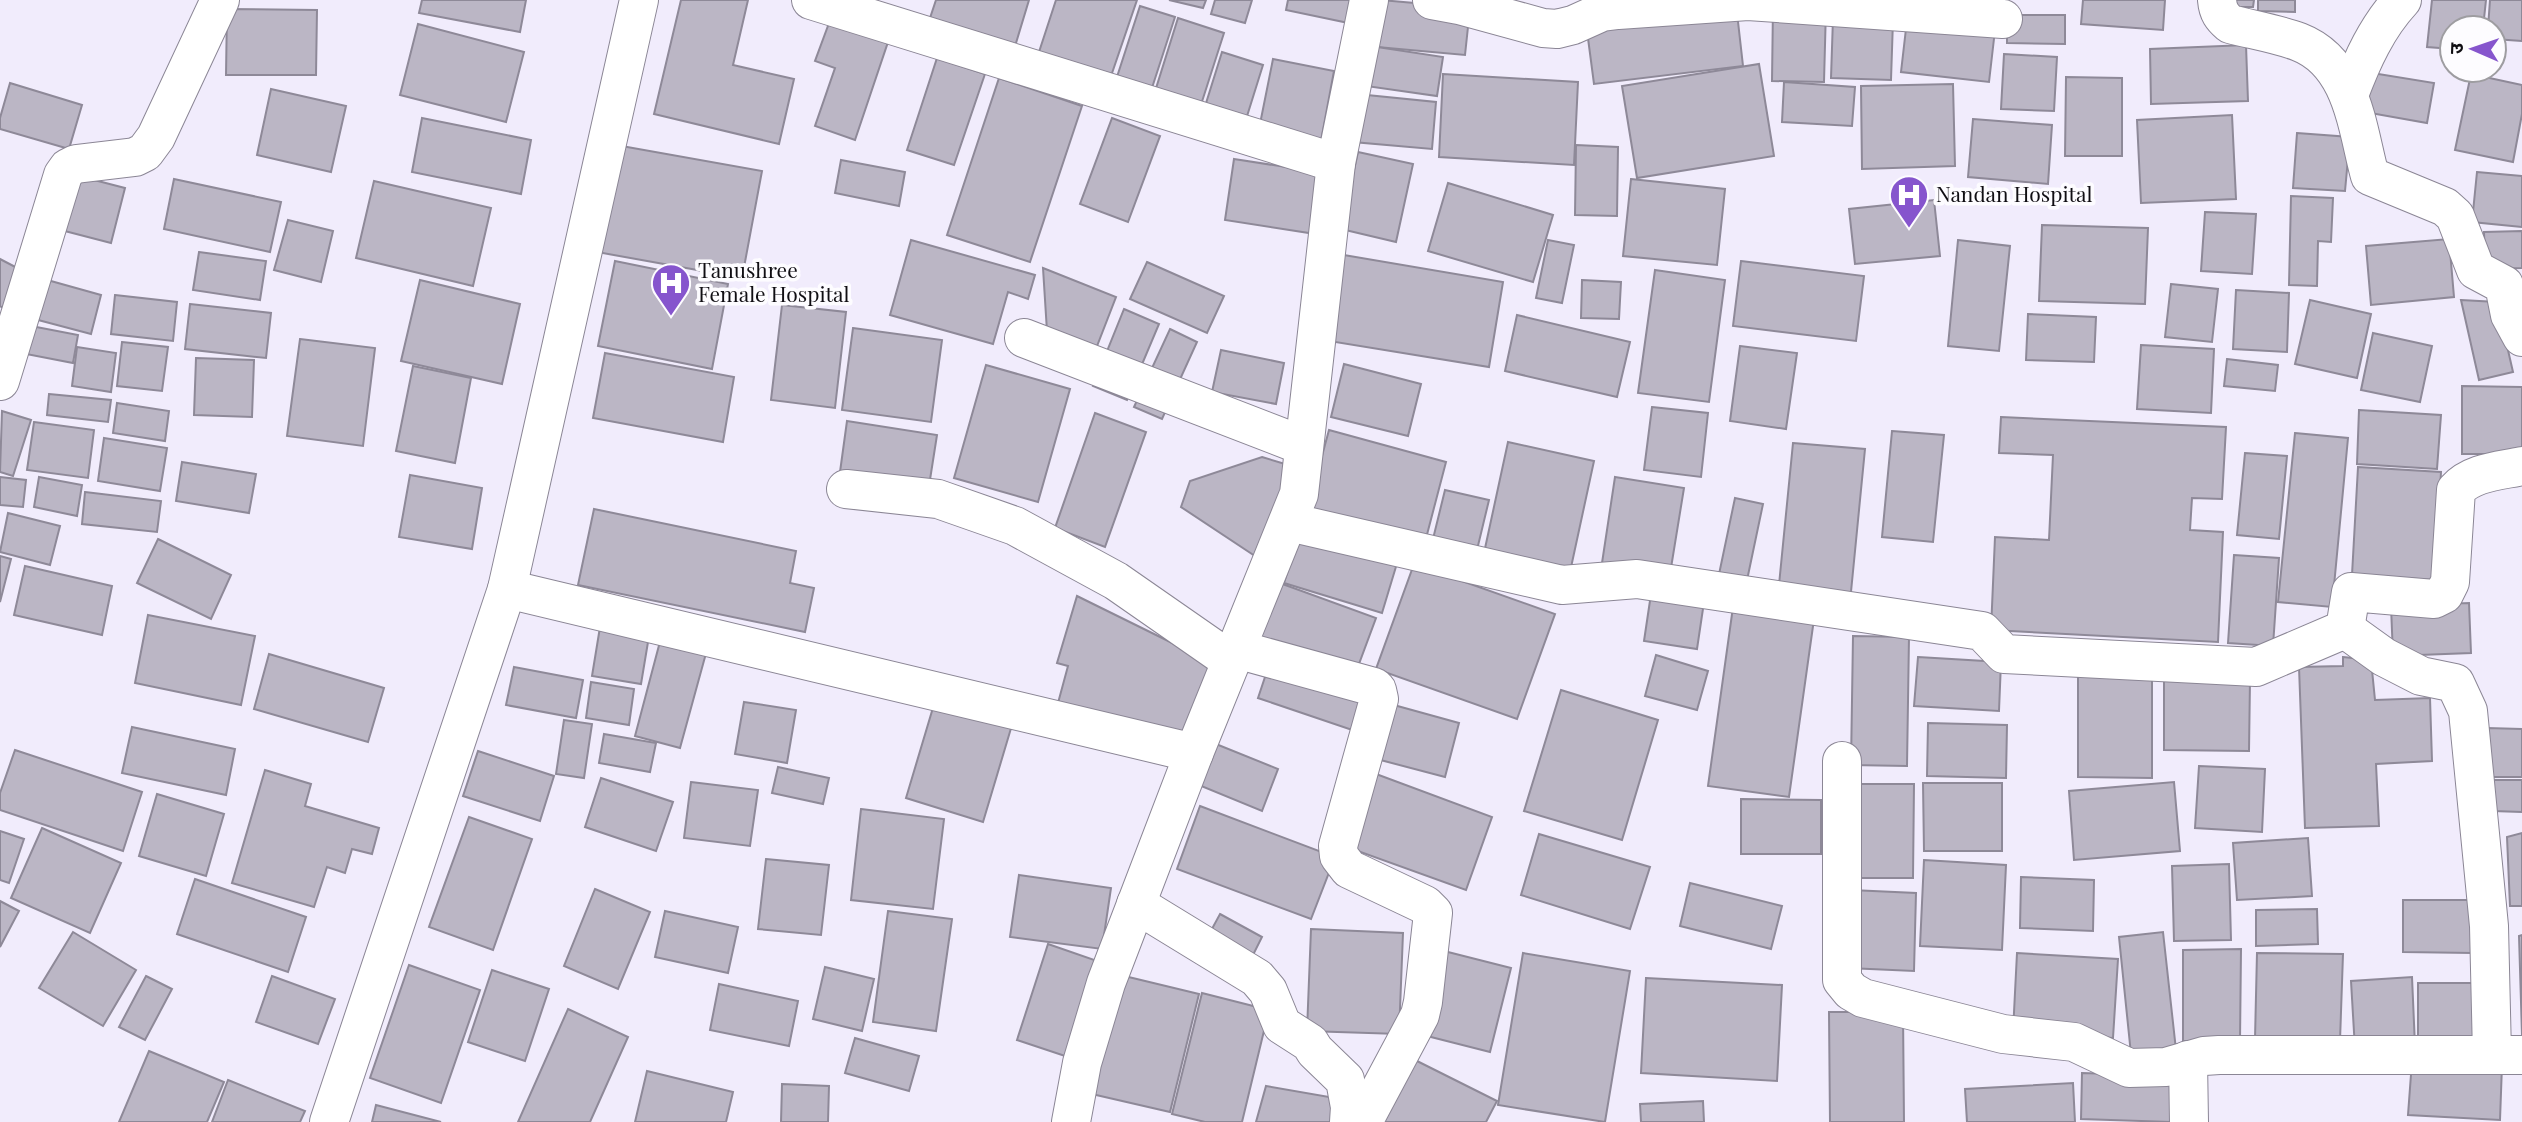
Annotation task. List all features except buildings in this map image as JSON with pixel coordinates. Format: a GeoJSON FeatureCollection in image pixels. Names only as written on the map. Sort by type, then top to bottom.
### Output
{"type":"FeatureCollection","features":[{"type":"Feature","properties":{"kind":"street"},"geometry":{"type":"LineString","coordinates":[[0,381],[63,176],[68,168],[76,164],[135,157],[145,152],[156,137],[220,0]]}},
{"type":"Feature","properties":{"kind":"street"},"geometry":{"type":"LineString","coordinates":[[329,1122],[507,589],[639,0]]}},
{"type":"Feature","properties":{"kind":"street"},"geometry":{"type":"LineString","coordinates":[[811,0],[1336,163]]}},
{"type":"Feature","properties":{"kind":"street"},"geometry":{"type":"LineString","coordinates":[[1071,1122],[1082,1063],[1105,983],[1299,494],[1336,163],[1369,0]]}},
{"type":"Feature","properties":{"kind":"street"},"geometry":{"type":"LineString","coordinates":[[1432,0],[1557,29],[1602,12],[1748,1],[2003,19]]}},
{"type":"Feature","properties":{"kind":"street"},"geometry":{"type":"LineString","coordinates":[[2217,0],[2222,17],[2230,24],[2299,42],[2317,51],[2333,69],[2349,95],[2358,121],[2370,176],[2445,208],[2455,216],[2476,270],[2504,285],[2510,315],[2522,337]]}},
{"type":"Feature","properties":{"kind":"street"},"geometry":{"type":"LineString","coordinates":[[2349,95],[2361,61],[2389,14],[2402,0]]}},
{"type":"Feature","properties":{"kind":"street"},"geometry":{"type":"LineString","coordinates":[[1024,338],[1304,446]]}},
{"type":"Feature","properties":{"kind":"street"},"geometry":{"type":"LineString","coordinates":[[2345,629],[2351,592],[2434,599],[2444,594],[2450,582],[2456,490],[2473,476],[2522,466]]}},
{"type":"Feature","properties":{"kind":"street"},"geometry":{"type":"LineString","coordinates":[[846,489],[938,499],[1015,526],[1116,581],[1234,655],[1374,687],[1379,699],[1338,846],[1339,856],[1349,869],[1425,905],[1433,913],[1420,1015],[1363,1122]]}},
{"type":"Feature","properties":{"kind":"street"},"geometry":{"type":"LineString","coordinates":[[1289,523],[1562,585],[1637,579],[1982,631],[2004,654],[2256,667],[2345,629]]}},
{"type":"Feature","properties":{"kind":"street"},"geometry":{"type":"LineString","coordinates":[[507,589],[1194,753]]}},
{"type":"Feature","properties":{"kind":"street"},"geometry":{"type":"LineString","coordinates":[[1842,761],[1842,980],[1850,991],[1863,998],[2003,1034],[2074,1042],[2129,1068],[2166,1067],[2219,1055],[2507,1055],[2489,926],[2468,711],[2455,683],[2421,676],[2384,657],[2345,629]]}},
{"type":"Feature","properties":{"kind":"street"},"geometry":{"type":"LineString","coordinates":[[1136,904],[1257,978],[1268,991],[1282,1025],[1310,1043],[1345,1080],[1350,1107],[1349,1122]]}},
{"type":"Feature","properties":{"kind":"street"},"geometry":{"type":"LineString","coordinates":[[2188,1060],[2189,1122]]}},
{"type":"Feature","properties":{"kind":"place","name":"Nandan Hospital"},"geometry":{"type":"Point","coordinates":[1909,229]}},
{"type":"Feature","properties":{"kind":"place","name":"Tanushree Female Hospital"},"geometry":{"type":"Point","coordinates":[671,317]}}]}
